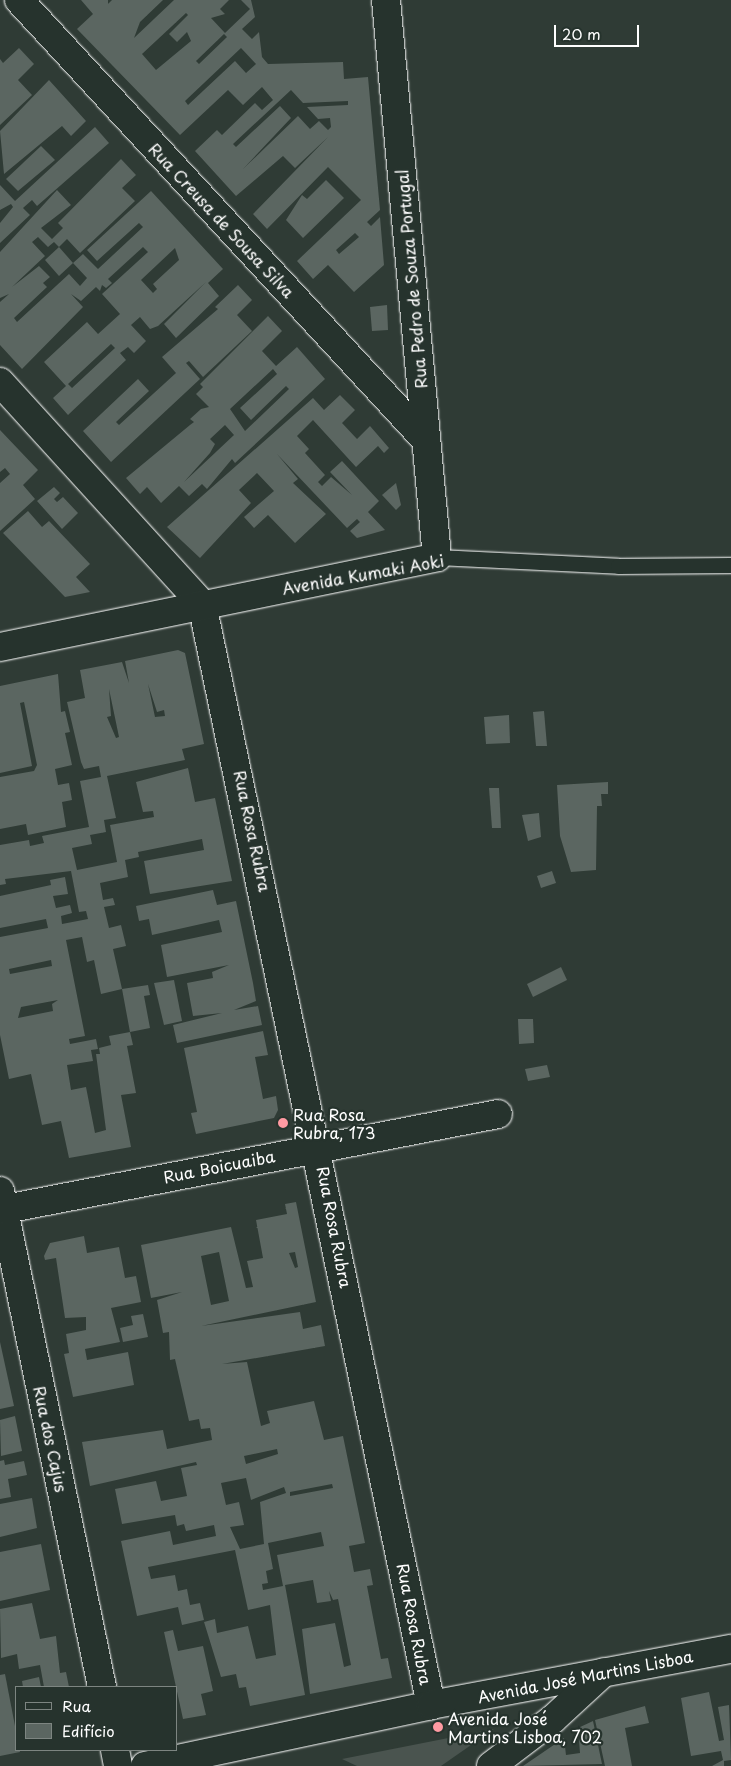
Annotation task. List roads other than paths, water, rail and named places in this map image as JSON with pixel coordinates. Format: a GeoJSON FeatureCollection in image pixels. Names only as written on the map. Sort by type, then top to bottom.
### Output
{"type":"FeatureCollection","features":[{"type":"Feature","properties":{"kind":"street","name":"Rua Creusa de Sousa Silva"},"geometry":{"type":"LineString","coordinates":[[19,0],[424,439]]}},
{"type":"Feature","properties":{"kind":"street","name":"Rua Pedro de Souza Portugal"},"geometry":{"type":"LineString","coordinates":[[386,0],[424,439],[437,558]]}},
{"type":"Feature","properties":{"kind":"street"},"geometry":{"type":"LineString","coordinates":[[0,382],[202,604]]}},
{"type":"Feature","properties":{"kind":"street","name":"Avenida Kumaki Aoki"},"geometry":{"type":"LineString","coordinates":[[0,648],[202,604],[437,558]]}},
{"type":"Feature","properties":{"kind":"street","name":"Rua Rosa Rubra"},"geometry":{"type":"LineString","coordinates":[[202,604],[318,1146],[431,1705]]}},
{"type":"Feature","properties":{"kind":"street","name":"Rua Boicuaiba"},"geometry":{"type":"LineString","coordinates":[[1,1204],[498,1114]]}},
{"type":"Feature","properties":{"kind":"street","name":"Rua dos Cajus"},"geometry":{"type":"LineString","coordinates":[[1,1204],[102,1686]]}},
{"type":"Feature","properties":{"kind":"street","name":"Avenida José Martins Lisboa"},"geometry":{"type":"LineString","coordinates":[[145,1766],[431,1705],[731,1649]]}},
{"type":"Feature","properties":{"kind":"street"},"geometry":{"type":"LineString","coordinates":[[490,1766],[554,1719],[604,1672]]}},
{"type":"Feature","properties":{"kind":"street"},"geometry":{"type":"LineString","coordinates":[[115,1751],[118,1766]]}},
{"type":"Feature","properties":{"kind":"lane","name":"Avenida Kumaki Aoki"},"geometry":{"type":"LineString","coordinates":[[437,558],[618,566],[731,565]]}},
{"type":"Feature","properties":{"kind":"place","name":"Rua Rosa Rubra, 173"},"geometry":{"type":"Point","coordinates":[283,1123]}},
{"type":"Feature","properties":{"kind":"place","name":"Avenida José Martins Lisboa, 702"},"geometry":{"type":"Point","coordinates":[438,1727]}}]}
